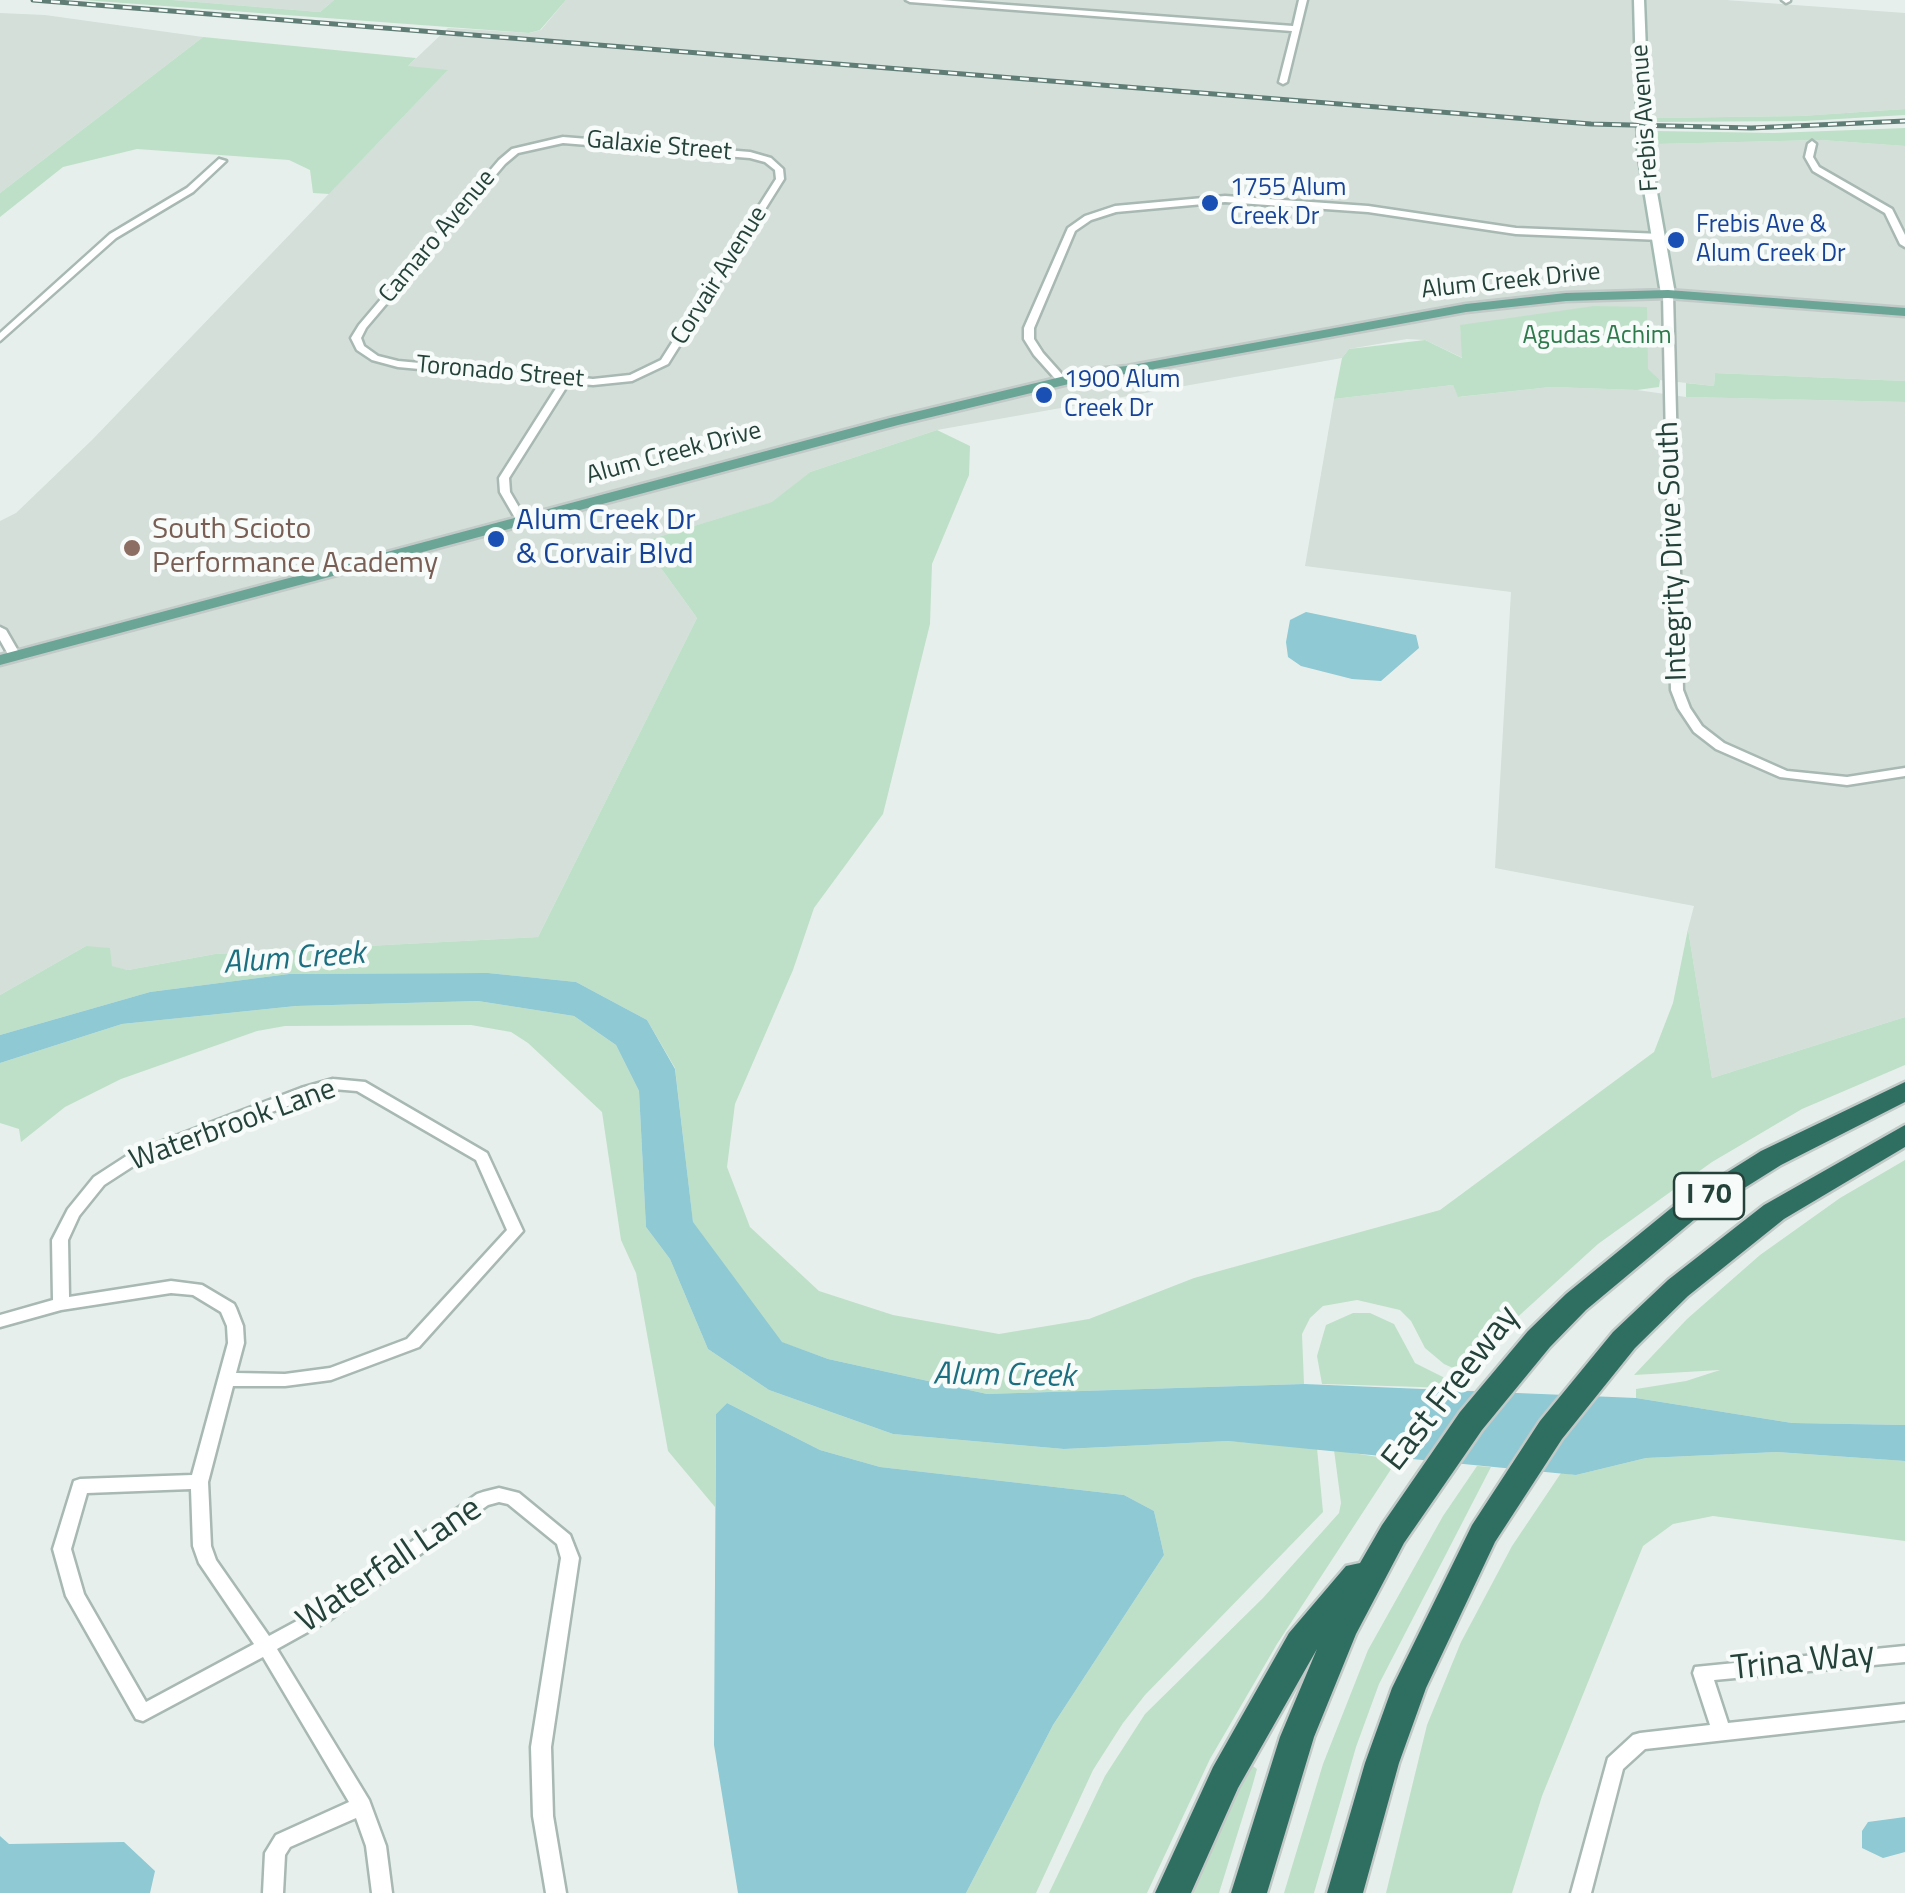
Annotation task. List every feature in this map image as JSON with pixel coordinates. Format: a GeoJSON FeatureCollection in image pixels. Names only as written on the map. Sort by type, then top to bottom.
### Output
{"type":"FeatureCollection","features":[{"type":"Feature","properties":{"kind":"highway","name":"East Freeway"},"geometry":{"type":"LineString","coordinates":[[1248,1893],[1297,1737],[1341,1630],[1393,1534],[1471,1421],[1540,1339],[1614,1268],[1684,1212],[1770,1158],[1905,1091]]}},
{"type":"Feature","properties":{"kind":"highway","name":"I 70"},"geometry":{"type":"LineString","coordinates":[[1346,1893],[1382,1764],[1409,1688],[1483,1534],[1551,1430],[1624,1340],[1734,1241],[1816,1184],[1905,1134]]}},
{"type":"Feature","properties":{"kind":"highway"},"geometry":{"type":"LineString","coordinates":[[1173,1893],[1224,1778],[1302,1643],[1393,1534]]}},
{"type":"Feature","properties":{"kind":"main road","name":"Frebis Avenue"},"geometry":{"type":"LineString","coordinates":[[1639,0],[1644,153],[1668,294]]}},
{"type":"Feature","properties":{"kind":"main road","name":"Alum Creek Drive"},"geometry":{"type":"LineString","coordinates":[[8,658],[895,421],[1068,380],[1093,380],[1127,370],[1481,306],[1566,297],[1668,294],[1905,312]]}},
{"type":"Feature","properties":{"kind":"street"},"geometry":{"type":"LineString","coordinates":[[910,0],[1296,28]]}},
{"type":"Feature","properties":{"kind":"street"},"geometry":{"type":"LineString","coordinates":[[1283,82],[1304,0]]}},
{"type":"Feature","properties":{"kind":"street","name":"Galaxie Street"},"geometry":{"type":"LineString","coordinates":[[539,143],[587,141],[738,154],[762,158],[777,166]]}},
{"type":"Feature","properties":{"kind":"street","name":"Camaro Avenue"},"geometry":{"type":"LineString","coordinates":[[360,348],[356,338],[362,327],[502,162],[515,151],[539,143]]}},
{"type":"Feature","properties":{"kind":"street"},"geometry":{"type":"LineString","coordinates":[[1812,144],[1810,158],[1816,168],[1889,210],[1905,244]]}},
{"type":"Feature","properties":{"kind":"street"},"geometry":{"type":"LineString","coordinates":[[0,338],[113,236],[190,190],[222,160]]}},
{"type":"Feature","properties":{"kind":"street","name":"Corvair Avenue"},"geometry":{"type":"LineString","coordinates":[[643,375],[670,358],[780,179],[777,166]]}},
{"type":"Feature","properties":{"kind":"street"},"geometry":{"type":"LineString","coordinates":[[1068,380],[1039,356],[1029,339],[1029,328],[1071,230],[1088,218],[1115,209],[1236,199],[1368,209],[1516,231],[1660,238]]}},
{"type":"Feature","properties":{"kind":"street","name":"Integrity Drive South"},"geometry":{"type":"LineString","coordinates":[[1668,294],[1677,690],[1698,729],[1761,767],[1820,780],[1857,780],[1905,772]]}},
{"type":"Feature","properties":{"kind":"street","name":"Toronado Street"},"geometry":{"type":"LineString","coordinates":[[360,348],[375,358],[398,364],[566,380],[619,381],[643,375]]}},
{"type":"Feature","properties":{"kind":"street"},"geometry":{"type":"LineString","coordinates":[[522,521],[509,502],[504,478],[566,380]]}},
{"type":"Feature","properties":{"kind":"street"},"geometry":{"type":"LineString","coordinates":[[0,630],[8,658]]}},
{"type":"Feature","properties":{"kind":"street","name":"Waterbrook Lane"},"geometry":{"type":"LineString","coordinates":[[61,1304],[60,1240],[73,1212],[99,1182],[151,1151],[306,1092],[333,1084],[360,1086],[482,1157],[514,1231],[413,1343],[332,1374],[286,1380],[226,1380]]}},
{"type":"Feature","properties":{"kind":"street"},"geometry":{"type":"LineString","coordinates":[[0,1321],[61,1304],[171,1287],[196,1289],[228,1308],[236,1343],[200,1482],[202,1546],[208,1563],[267,1648],[362,1806],[376,1846],[382,1893]]}},
{"type":"Feature","properties":{"kind":"street"},"geometry":{"type":"LineString","coordinates":[[200,1482],[80,1486],[62,1550],[75,1596],[143,1713],[267,1648]]}},
{"type":"Feature","properties":{"kind":"street","name":"Waterfall Lane"},"geometry":{"type":"LineString","coordinates":[[267,1648],[325,1614],[484,1499],[499,1495],[514,1498],[524,1506],[564,1540],[570,1558],[541,1748],[543,1816],[556,1893]]}},
{"type":"Feature","properties":{"kind":"street","name":"Trina Way"},"geometry":{"type":"LineString","coordinates":[[1722,1732],[1702,1673],[1905,1654]]}},
{"type":"Feature","properties":{"kind":"street"},"geometry":{"type":"LineString","coordinates":[[1581,1893],[1615,1764],[1640,1741],[1905,1712]]}},
{"type":"Feature","properties":{"kind":"street"},"geometry":{"type":"LineString","coordinates":[[273,1893],[275,1853],[283,1841],[362,1806]]}},
{"type":"Feature","properties":{"kind":"shaded area"},"geometry":{"type":"Polygon","coordinates":[[[172,0],[334,0],[320,12],[172,0]]]}},
{"type":"Feature","properties":{"kind":"shaded area"},"geometry":{"type":"Polygon","coordinates":[[[566,0],[1726,0],[1905,13],[1905,109],[1801,116],[1655,118],[1657,144],[1821,140],[1905,146],[1905,381],[1715,373],[1714,386],[1660,380],[1648,370],[1460,325],[1463,358],[1425,340],[1407,339],[1349,349],[1342,358],[937,430],[810,472],[773,502],[642,542],[697,618],[538,937],[215,954],[128,970],[112,967],[86,946],[0,995],[0,652],[15,649],[0,631],[0,521],[16,513],[92,440],[447,71],[407,67],[448,28],[530,33],[541,30],[566,0]]]}},
{"type":"Feature","properties":{"kind":"shaded area"},"geometry":{"type":"Polygon","coordinates":[[[0,13],[45,15],[203,37],[0,193],[0,13]]]}},
{"type":"Feature","properties":{"kind":"shaded area"},"geometry":{"type":"Polygon","coordinates":[[[1453,385],[1459,397],[1551,387],[1637,390],[1686,397],[1905,402],[1905,1017],[1712,1078],[1688,929],[1694,906],[1495,868],[1511,592],[1305,566],[1334,399],[1453,385]]]}},
{"type":"Feature","properties":{"kind":"green space"},"geometry":{"type":"Polygon","coordinates":[[[83,0],[172,0],[320,12],[334,0],[566,0],[540,30],[529,33],[83,0]]]}},
{"type":"Feature","properties":{"kind":"green space"},"geometry":{"type":"Polygon","coordinates":[[[203,37],[416,58],[408,66],[448,70],[329,194],[313,193],[310,170],[289,160],[137,149],[63,167],[0,217],[0,193],[203,37]]]}},
{"type":"Feature","properties":{"kind":"green space"},"geometry":{"type":"Polygon","coordinates":[[[1905,109],[1905,115],[1805,121],[1655,122],[1655,118],[1801,116],[1905,109]]]}},
{"type":"Feature","properties":{"kind":"green space"},"geometry":{"type":"Polygon","coordinates":[[[1905,128],[1905,146],[1821,140],[1657,144],[1656,131],[1774,133],[1905,128]]]}},
{"type":"Feature","properties":{"kind":"green space","name":"Agudas Achim"},"geometry":{"type":"Polygon","coordinates":[[[1594,306],[1647,307],[1648,369],[1660,380],[1659,387],[1551,387],[1458,397],[1453,385],[1334,399],[1342,358],[1349,349],[1425,340],[1462,358],[1460,325],[1594,306]]]}},
{"type":"Feature","properties":{"kind":"green space"},"geometry":{"type":"Polygon","coordinates":[[[1715,373],[1905,381],[1905,402],[1686,397],[1686,383],[1714,386],[1715,373]]]}},
{"type":"Feature","properties":{"kind":"green space"},"geometry":{"type":"Polygon","coordinates":[[[937,430],[970,446],[969,475],[932,564],[930,624],[883,814],[814,908],[793,970],[735,1104],[727,1167],[750,1227],[819,1291],[893,1315],[999,1334],[1089,1319],[1194,1278],[1440,1210],[1654,1052],[1673,1003],[1688,929],[1712,1078],[1905,1017],[1905,1065],[1802,1109],[1712,1162],[1598,1244],[1511,1323],[1464,1373],[1444,1364],[1425,1348],[1411,1321],[1400,1310],[1357,1300],[1323,1306],[1310,1318],[1302,1334],[1304,1384],[987,1394],[828,1359],[781,1342],[693,1223],[675,1068],[647,1020],[576,982],[488,973],[289,974],[150,992],[0,1035],[0,995],[86,946],[110,948],[112,966],[128,970],[215,954],[538,937],[697,618],[642,542],[772,502],[810,472],[937,430]]]}},
{"type":"Feature","properties":{"kind":"green space"},"geometry":{"type":"Polygon","coordinates":[[[478,1001],[574,1016],[616,1045],[639,1091],[646,1227],[670,1259],[708,1349],[769,1390],[893,1434],[1064,1449],[1228,1441],[1317,1448],[1323,1512],[1145,1695],[1123,1723],[1093,1770],[1036,1893],[966,1893],[1053,1725],[1164,1555],[1154,1511],[1124,1495],[880,1467],[820,1450],[727,1403],[716,1414],[715,1507],[668,1451],[636,1273],[621,1240],[602,1112],[528,1043],[511,1032],[471,1025],[285,1026],[257,1031],[121,1079],[65,1107],[21,1142],[19,1129],[0,1123],[0,1063],[122,1024],[296,1006],[478,1001]]]}},
{"type":"Feature","properties":{"kind":"green space"},"geometry":{"type":"Polygon","coordinates":[[[1905,1160],[1905,1425],[1792,1423],[1636,1398],[1636,1389],[1686,1381],[1720,1370],[1634,1375],[1687,1319],[1760,1255],[1840,1198],[1905,1160]]]}},
{"type":"Feature","properties":{"kind":"green space"},"geometry":{"type":"Polygon","coordinates":[[[1353,1313],[1370,1313],[1394,1324],[1415,1363],[1455,1383],[1453,1388],[1322,1384],[1317,1356],[1326,1325],[1353,1313]]]}},
{"type":"Feature","properties":{"kind":"green space"},"geometry":{"type":"Polygon","coordinates":[[[1334,1450],[1397,1460],[1277,1644],[1210,1759],[1147,1893],[1049,1893],[1105,1776],[1145,1714],[1263,1598],[1339,1513],[1334,1450]]]}},
{"type":"Feature","properties":{"kind":"green space"},"geometry":{"type":"Polygon","coordinates":[[[1777,1452],[1905,1461],[1905,1541],[1713,1516],[1673,1524],[1643,1546],[1542,1796],[1512,1893],[1386,1893],[1427,1725],[1461,1642],[1512,1546],[1561,1473],[1576,1475],[1646,1458],[1777,1452]]]}},
{"type":"Feature","properties":{"kind":"green space"},"geometry":{"type":"Polygon","coordinates":[[[1477,1466],[1491,1467],[1379,1684],[1356,1747],[1314,1893],[1284,1893],[1323,1764],[1368,1650],[1443,1516],[1477,1466]]]}},
{"type":"Feature","properties":{"kind":"green space"},"geometry":{"type":"Polygon","coordinates":[[[1253,1766],[1257,1769],[1219,1893],[1186,1893],[1243,1774],[1253,1766]]]}},
{"type":"Feature","properties":{"kind":"water"},"geometry":{"type":"Polygon","coordinates":[[[1306,612],[1416,635],[1419,648],[1381,681],[1352,679],[1301,666],[1288,657],[1286,642],[1290,620],[1306,612]]]}},
{"type":"Feature","properties":{"kind":"water"},"geometry":{"type":"Polygon","coordinates":[[[488,973],[576,982],[647,1020],[675,1069],[693,1222],[782,1342],[828,1359],[987,1394],[1304,1384],[1636,1398],[1792,1423],[1905,1425],[1905,1461],[1777,1452],[1646,1458],[1576,1475],[1228,1441],[1064,1449],[893,1434],[769,1390],[708,1349],[670,1259],[646,1227],[639,1091],[616,1045],[574,1016],[478,1001],[296,1006],[122,1024],[0,1063],[0,1035],[150,992],[289,974],[488,973]]]}},
{"type":"Feature","properties":{"kind":"water"},"geometry":{"type":"Polygon","coordinates":[[[727,1403],[820,1450],[880,1467],[1124,1495],[1154,1511],[1164,1555],[1053,1725],[966,1893],[738,1893],[714,1745],[716,1414],[727,1403]]]}},
{"type":"Feature","properties":{"kind":"water"},"geometry":{"type":"Polygon","coordinates":[[[1905,1817],[1905,1852],[1883,1858],[1862,1848],[1862,1831],[1868,1822],[1905,1817]]]}},
{"type":"Feature","properties":{"kind":"water"},"geometry":{"type":"Polygon","coordinates":[[[0,1836],[9,1844],[124,1842],[155,1871],[150,1893],[0,1893],[0,1836]]]}},
{"type":"Feature","properties":{"kind":"railway"},"geometry":{"type":"LineString","coordinates":[[33,0],[1591,124],[1751,128],[1905,121]]}},
{"type":"Feature","properties":{"kind":"place","name":"1755 Alum Creek Dr"},"geometry":{"type":"Point","coordinates":[1210,203]}},
{"type":"Feature","properties":{"kind":"place","name":"Frebis Ave & Alum Creek Dr"},"geometry":{"type":"Point","coordinates":[1676,240]}},
{"type":"Feature","properties":{"kind":"place","name":"1900 Alum Creek Dr"},"geometry":{"type":"Point","coordinates":[1044,395]}},
{"type":"Feature","properties":{"kind":"place","name":"Alum Creek Dr & Corvair Blvd"},"geometry":{"type":"Point","coordinates":[496,539]}},
{"type":"Feature","properties":{"kind":"place","name":"South Scioto Performance Academy"},"geometry":{"type":"Point","coordinates":[132,548]}},
{"type":"Feature","properties":{"kind":"water label","name":"Alum Creek"},"geometry":{"type":"Point","coordinates":[294,960]}},
{"type":"Feature","properties":{"kind":"water label","name":"Alum Creek"},"geometry":{"type":"Point","coordinates":[1004,1377]}}]}
